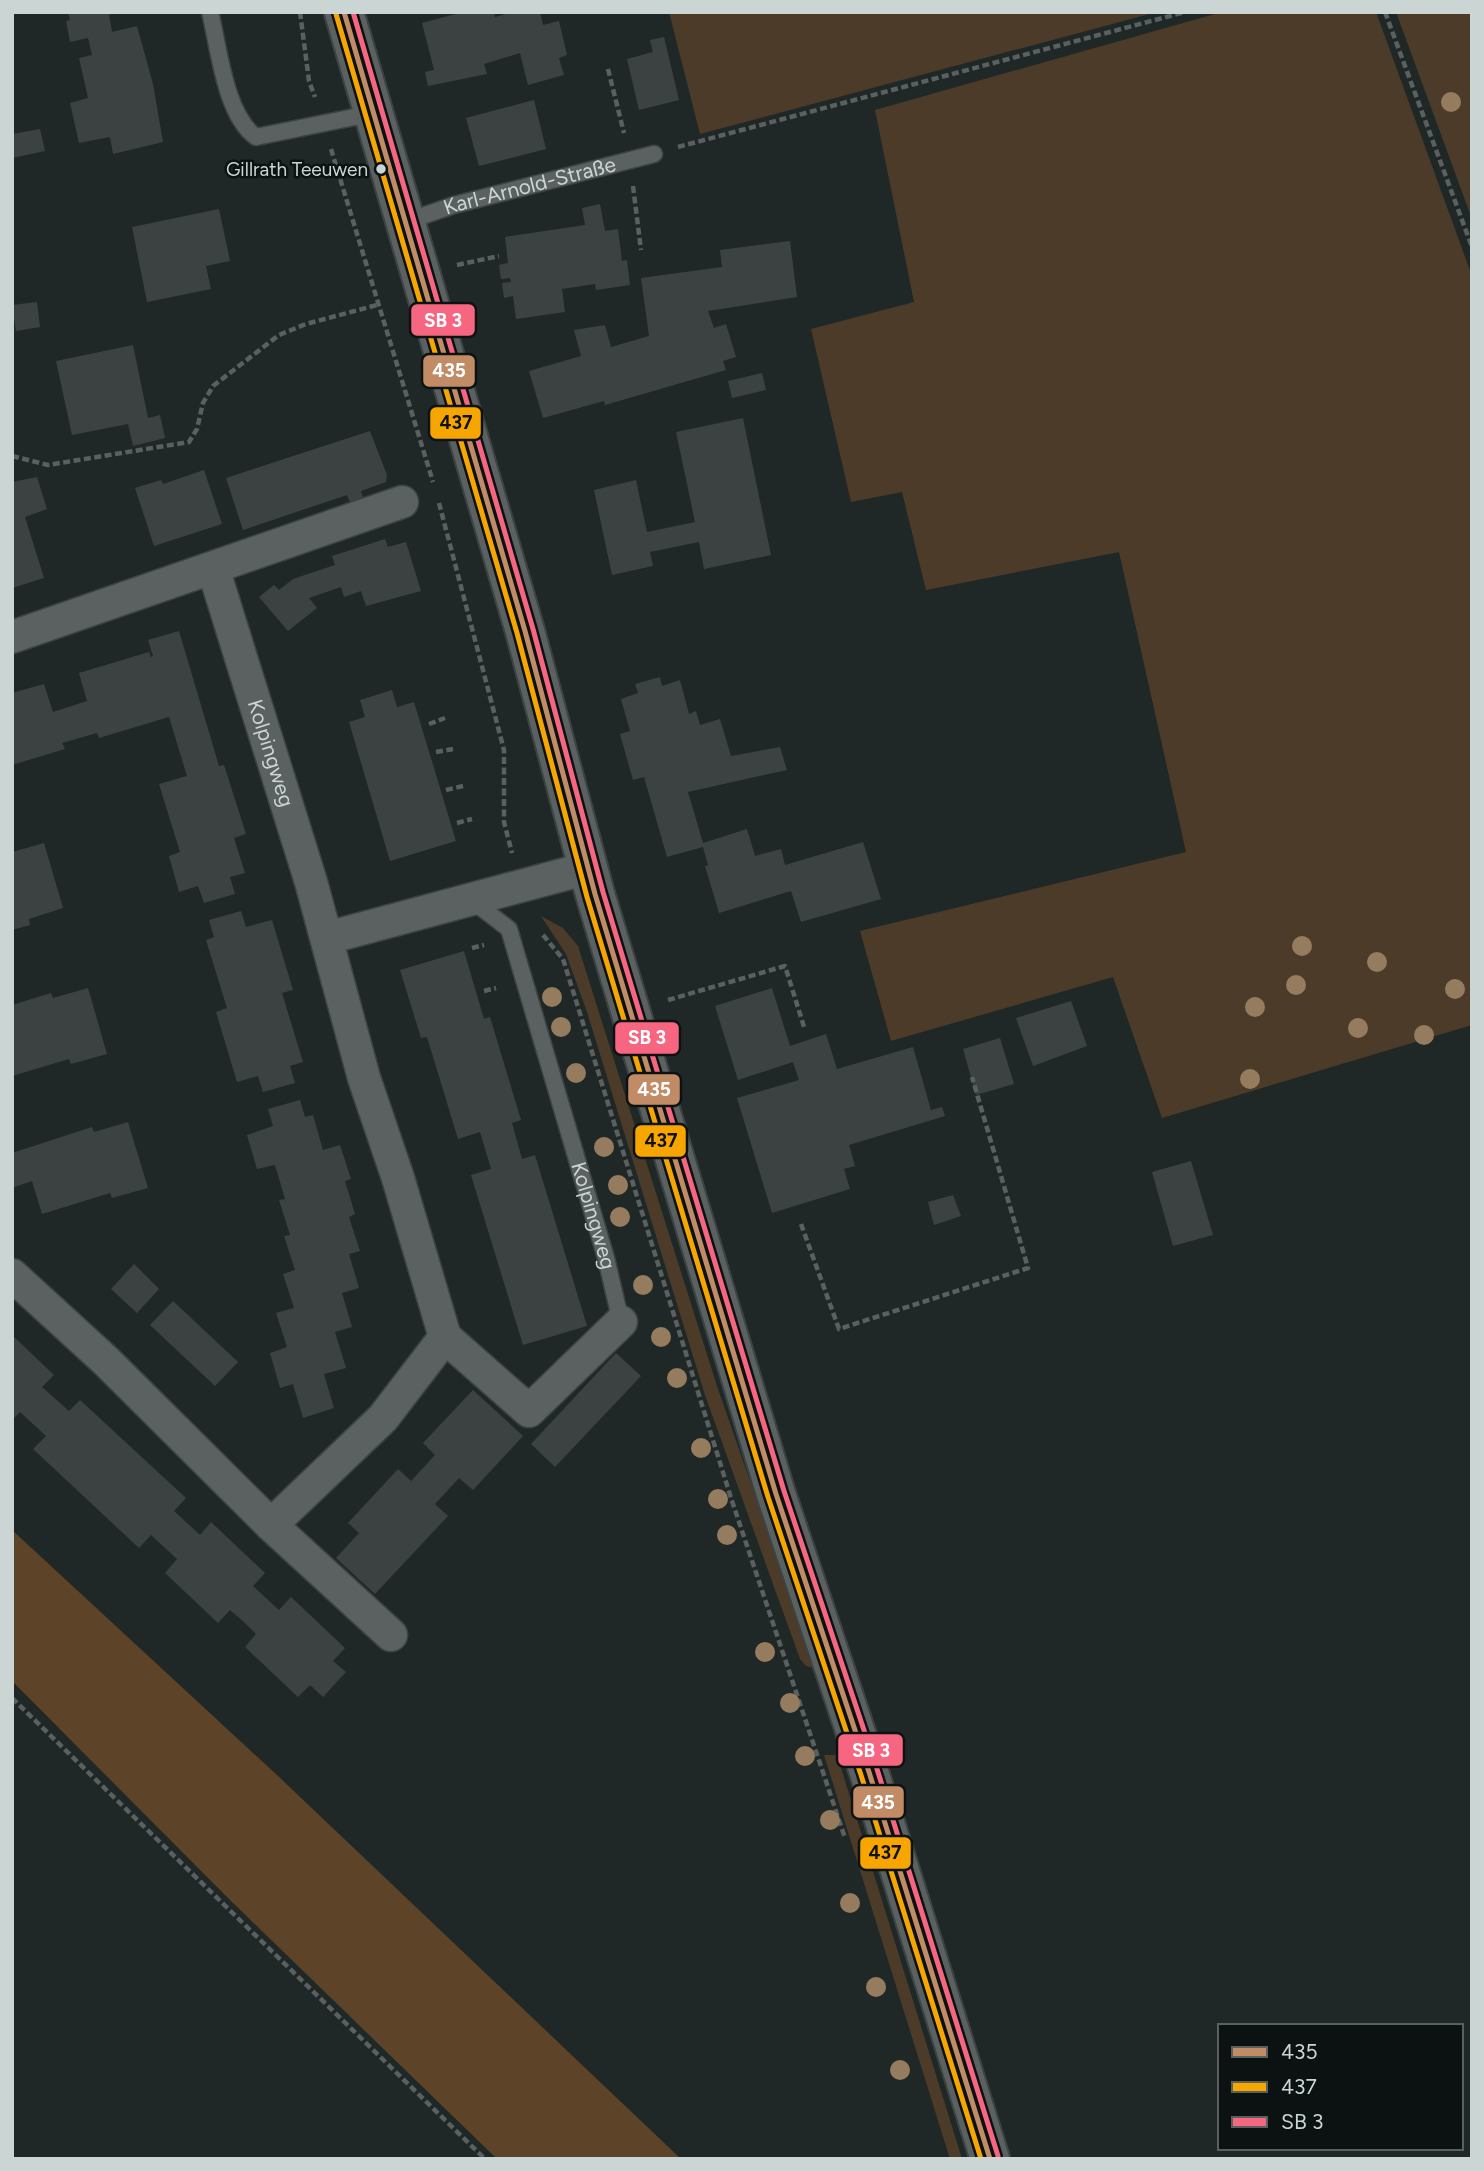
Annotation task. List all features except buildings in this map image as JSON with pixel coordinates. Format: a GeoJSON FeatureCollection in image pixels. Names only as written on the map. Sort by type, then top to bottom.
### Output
{"type":"FeatureCollection","features":[{"type":"Feature","properties":{"kind":"main road"},"geometry":{"type":"LineString","coordinates":[[344,12],[525,631],[588,868],[775,1494],[869,1772],[989,2159]]}},
{"type":"Feature","properties":{"kind":"street"},"geometry":{"type":"LineString","coordinates":[[12,637],[402,502]]}},
{"type":"Feature","properties":{"kind":"street","name":"Kolpingweg"},"geometry":{"type":"LineString","coordinates":[[213,568],[327,938],[364,1078],[398,1178],[444,1337],[529,1411],[621,1322]]}},
{"type":"Feature","properties":{"kind":"street"},"geometry":{"type":"LineString","coordinates":[[327,938],[468,898],[588,868]]}},
{"type":"Feature","properties":{"kind":"street"},"geometry":{"type":"LineString","coordinates":[[12,1275],[106,1362],[271,1525],[391,1635]]}},
{"type":"Feature","properties":{"kind":"street"},"geometry":{"type":"LineString","coordinates":[[271,1525],[383,1418],[444,1337]]}},
{"type":"Feature","properties":{"kind":"lane"},"geometry":{"type":"LineString","coordinates":[[210,12],[232,101],[243,128],[256,137],[374,113]]}},
{"type":"Feature","properties":{"kind":"lane","name":"Karl-Arnold-Straße"},"geometry":{"type":"LineString","coordinates":[[404,222],[454,205],[654,154]]}},
{"type":"Feature","properties":{"kind":"lane","name":"Kolpingweg"},"geometry":{"type":"LineString","coordinates":[[468,898],[509,929],[606,1258],[621,1322]]}},
{"type":"Feature","properties":{"kind":"path"},"geometry":{"type":"LineString","coordinates":[[299,12],[309,81],[437,494],[504,750],[504,822],[521,886],[533,925],[563,959],[731,1498],[846,1842]]}},
{"type":"Feature","properties":{"kind":"path"},"geometry":{"type":"LineString","coordinates":[[654,154],[1185,12]]}},
{"type":"Feature","properties":{"kind":"path"},"geometry":{"type":"LineString","coordinates":[[1385,12],[1472,247]]}},
{"type":"Feature","properties":{"kind":"path"},"geometry":{"type":"LineString","coordinates":[[12,456],[48,465],[189,442],[197,429],[203,403],[213,386],[279,335],[306,324],[377,305]]}},
{"type":"Feature","properties":{"kind":"path"},"geometry":{"type":"LineString","coordinates":[[429,724],[445,719]]}},
{"type":"Feature","properties":{"kind":"path"},"geometry":{"type":"LineString","coordinates":[[436,752],[453,749]]}},
{"type":"Feature","properties":{"kind":"path"},"geometry":{"type":"LineString","coordinates":[[446,790],[463,786]]}},
{"type":"Feature","properties":{"kind":"path"},"geometry":{"type":"LineString","coordinates":[[457,823],[472,819]]}},
{"type":"Feature","properties":{"kind":"path"},"geometry":{"type":"LineString","coordinates":[[630,1011],[785,966],[806,1030]]}},
{"type":"Feature","properties":{"kind":"path"},"geometry":{"type":"LineString","coordinates":[[801,1224],[839,1329],[1028,1268],[972,1077]]}},
{"type":"Feature","properties":{"kind":"path"},"geometry":{"type":"LineString","coordinates":[[12,1698],[485,2159]]}},
{"type":"Feature","properties":{"kind":"shaded area"},"geometry":{"type":"Polygon","coordinates":[[[669,12],[1157,12],[700,134],[669,12]]]}},
{"type":"Feature","properties":{"kind":"shaded area"},"geometry":{"type":"Polygon","coordinates":[[[1222,12],[1376,12],[1472,276],[1472,1025],[1162,1118],[1113,977],[891,1041],[860,931],[1186,852],[1119,552],[926,590],[902,492],[851,502],[811,329],[914,302],[875,110],[1222,12]]]}},
{"type":"Feature","properties":{"kind":"shaded area"},"geometry":{"type":"Polygon","coordinates":[[[1396,12],[1472,12],[1472,219],[1396,12]]]}},
{"type":"Feature","properties":{"kind":"shaded area"},"geometry":{"type":"Polygon","coordinates":[[[541,916],[563,928],[578,946],[717,1386],[815,1668],[806,1666],[800,1659],[705,1395],[587,1012],[566,954],[541,916]]]}},
{"type":"Feature","properties":{"kind":"shaded area"},"geometry":{"type":"Polygon","coordinates":[[[12,1530],[278,1776],[681,2159],[497,2159],[231,1901],[12,1681],[12,1530]]]}},
{"type":"Feature","properties":{"kind":"shaded area"},"geometry":{"type":"Polygon","coordinates":[[[824,1755],[837,1755],[962,2159],[950,2159],[824,1755]]]}},
{"type":"Feature","properties":{"kind":"transit line","name":"435"},"geometry":{"type":"LineString","coordinates":[[344,12],[525,631],[595,894],[776,1494],[869,1772],[990,2159]]}},
{"type":"Feature","properties":{"kind":"transit line"},"geometry":{"type":"LineString","coordinates":[[353,12],[533,629],[603,892],[784,1491],[877,1769],[998,2156]]}},
{"type":"Feature","properties":{"kind":"transit line","name":"437"},"geometry":{"type":"LineString","coordinates":[[336,14],[517,633],[587,897],[768,1497],[861,1775],[981,2159]]}},
{"type":"Feature","properties":{"kind":"place","name":"Gillrath Teeuwen"},"geometry":{"type":"Point","coordinates":[381,169]}}]}
